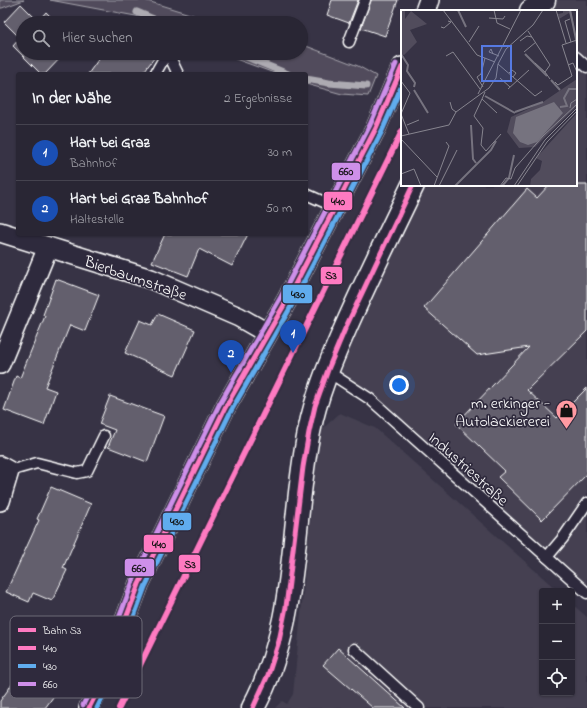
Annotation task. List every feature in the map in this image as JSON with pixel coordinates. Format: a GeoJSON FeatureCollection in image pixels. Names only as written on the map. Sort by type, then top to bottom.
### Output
{"type":"FeatureCollection","features":[{"type":"Feature","properties":{"kind":"main road"},"geometry":{"type":"LineString","coordinates":[[532,10],[544,0]]}},
{"type":"Feature","properties":{"kind":"main road"},"geometry":{"type":"LineString","coordinates":[[254,708],[273,665],[284,624],[293,566],[302,473],[309,432],[317,400],[327,371],[363,288],[413,186]]}},
{"type":"Feature","properties":{"kind":"street"},"geometry":{"type":"LineString","coordinates":[[425,10],[430,0]]}},
{"type":"Feature","properties":{"kind":"street"},"geometry":{"type":"LineString","coordinates":[[127,616],[139,584],[225,408],[287,300],[376,128],[401,69]]}},
{"type":"Feature","properties":{"kind":"street","name":"Bierbaumstraße"},"geometry":{"type":"LineString","coordinates":[[0,232],[151,279],[239,317],[268,333]]}},
{"type":"Feature","properties":{"kind":"street"},"geometry":{"type":"LineString","coordinates":[[0,364],[48,247]]}},
{"type":"Feature","properties":{"kind":"street"},"geometry":{"type":"LineString","coordinates":[[0,501],[5,468]]}},
{"type":"Feature","properties":{"kind":"street"},"geometry":{"type":"LineString","coordinates":[[89,708],[94,698]]}},
{"type":"Feature","properties":{"kind":"lane"},"geometry":{"type":"LineString","coordinates":[[349,42],[365,0]]}},
{"type":"Feature","properties":{"kind":"lane"},"geometry":{"type":"LineString","coordinates":[[577,58],[587,67]]}},
{"type":"Feature","properties":{"kind":"lane"},"geometry":{"type":"LineString","coordinates":[[156,72],[163,60]]}},
{"type":"Feature","properties":{"kind":"lane"},"geometry":{"type":"LineString","coordinates":[[171,60],[177,72]]}},
{"type":"Feature","properties":{"kind":"lane"},"geometry":{"type":"LineString","coordinates":[[308,195],[335,207]]}},
{"type":"Feature","properties":{"kind":"lane","name":"Industriestraße"},"geometry":{"type":"LineString","coordinates":[[327,371],[370,399],[587,593]]}},
{"type":"Feature","properties":{"kind":"lane"},"geometry":{"type":"LineString","coordinates":[[5,468],[37,463],[77,473],[87,470],[104,436]]}},
{"type":"Feature","properties":{"kind":"lane"},"geometry":{"type":"LineString","coordinates":[[547,557],[563,538],[587,503]]}},
{"type":"Feature","properties":{"kind":"lane"},"geometry":{"type":"LineString","coordinates":[[354,649],[419,708]]}},
{"type":"Feature","properties":{"kind":"shaded area"},"geometry":{"type":"Polygon","coordinates":[[[0,0],[24,0],[0,8],[0,0]]]}},
{"type":"Feature","properties":{"kind":"shaded area"},"geometry":{"type":"Polygon","coordinates":[[[50,0],[144,0],[196,16],[136,16],[50,0]]]}},
{"type":"Feature","properties":{"kind":"shaded area"},"geometry":{"type":"Polygon","coordinates":[[[546,0],[587,0],[587,595],[327,371],[414,186],[577,186],[577,10],[533,10],[546,0]]]}},
{"type":"Feature","properties":{"kind":"shaded area"},"geometry":{"type":"Polygon","coordinates":[[[308,47],[358,66],[376,76],[368,96],[342,94],[308,85],[308,72],[271,72],[238,60],[308,60],[308,47]]]}},
{"type":"Feature","properties":{"kind":"shaded area"},"geometry":{"type":"Polygon","coordinates":[[[340,413],[375,428],[555,588],[539,588],[539,696],[575,696],[575,607],[587,617],[587,708],[275,708],[282,701],[287,704],[293,694],[319,432],[340,413]]]}},
{"type":"Feature","properties":{"kind":"building"},"geometry":{"type":"Polygon","coordinates":[[[332,0],[358,0],[349,23],[327,15],[332,0]]]}},
{"type":"Feature","properties":{"kind":"building"},"geometry":{"type":"Polygon","coordinates":[[[371,0],[398,0],[385,36],[361,28],[371,0]]]}},
{"type":"Feature","properties":{"kind":"building"},"geometry":{"type":"Polygon","coordinates":[[[21,4],[33,16],[16,16],[16,34],[4,22],[21,4]]]}},
{"type":"Feature","properties":{"kind":"building"},"geometry":{"type":"Polygon","coordinates":[[[46,12],[50,16],[42,16],[46,12]]]}},
{"type":"Feature","properties":{"kind":"building"},"geometry":{"type":"Polygon","coordinates":[[[27,60],[58,60],[47,72],[39,72],[27,60]]]}},
{"type":"Feature","properties":{"kind":"building"},"geometry":{"type":"Polygon","coordinates":[[[98,60],[153,60],[144,72],[89,72],[98,60]]]}},
{"type":"Feature","properties":{"kind":"building"},"geometry":{"type":"Polygon","coordinates":[[[587,185],[587,331],[527,390],[557,418],[587,388],[587,474],[542,520],[498,477],[505,471],[456,424],[529,347],[477,355],[424,308],[527,189],[537,198],[548,186],[587,185]]]}},
{"type":"Feature","properties":{"kind":"building"},"geometry":{"type":"Polygon","coordinates":[[[164,236],[247,236],[232,266],[199,249],[188,276],[152,262],[164,236]]]}},
{"type":"Feature","properties":{"kind":"building"},"geometry":{"type":"Polygon","coordinates":[[[56,279],[99,295],[85,331],[70,325],[45,387],[56,391],[44,425],[4,410],[16,376],[20,378],[45,316],[43,315],[56,279]]]}},
{"type":"Feature","properties":{"kind":"building"},"geometry":{"type":"Polygon","coordinates":[[[158,314],[195,330],[175,375],[125,353],[140,320],[152,325],[158,314]]]}},
{"type":"Feature","properties":{"kind":"building"},"geometry":{"type":"Polygon","coordinates":[[[110,396],[164,416],[147,462],[108,447],[115,430],[99,424],[110,396]]]}},
{"type":"Feature","properties":{"kind":"building"},"geometry":{"type":"Polygon","coordinates":[[[51,487],[91,504],[63,568],[67,570],[52,601],[33,593],[29,602],[6,592],[39,520],[37,519],[51,487]]]}},
{"type":"Feature","properties":{"kind":"building"},"geometry":{"type":"Polygon","coordinates":[[[338,648],[405,708],[373,708],[323,665],[338,648]]]}},
{"type":"Feature","properties":{"kind":"building"},"geometry":{"type":"Polygon","coordinates":[[[10,687],[10,698],[52,698],[45,708],[0,708],[0,701],[10,687]]]}},
{"type":"Feature","properties":{"kind":"waterway"},"geometry":{"type":"LineString","coordinates":[[137,12],[146,16]]}},
{"type":"Feature","properties":{"kind":"waterway"},"geometry":{"type":"LineString","coordinates":[[254,60],[283,72]]}},
{"type":"Feature","properties":{"kind":"waterway"},"geometry":{"type":"LineString","coordinates":[[308,79],[329,83],[366,86]]}},
{"type":"Feature","properties":{"kind":"rail line","name":"S3"},"geometry":{"type":"LineString","coordinates":[[142,661],[401,133]]}},
{"type":"Feature","properties":{"kind":"rail line","name":"S3"},"geometry":{"type":"LineString","coordinates":[[119,708],[124,698]]}},
{"type":"Feature","properties":{"kind":"transit line","name":"660"},"geometry":{"type":"LineString","coordinates":[[120,616],[133,581],[219,405],[281,297],[370,125],[396,64]]}},
{"type":"Feature","properties":{"kind":"transit line","name":"440"},"geometry":{"type":"LineString","coordinates":[[127,616],[139,584],[225,408],[287,300],[376,128],[401,69]]}},
{"type":"Feature","properties":{"kind":"transit line","name":"430"},"geometry":{"type":"LineString","coordinates":[[134,616],[145,587],[231,411],[293,303],[382,131],[401,87]]}},
{"type":"Feature","properties":{"kind":"transit line","name":"440"},"geometry":{"type":"LineString","coordinates":[[253,708],[268,675],[279,641],[286,607],[303,467],[315,406],[345,329],[413,186]]}},
{"type":"Feature","properties":{"kind":"transit line","name":"660"},"geometry":{"type":"LineString","coordinates":[[83,705],[86,698]]}},
{"type":"Feature","properties":{"kind":"transit line","name":"440"},"geometry":{"type":"LineString","coordinates":[[89,708],[94,698]]}},
{"type":"Feature","properties":{"kind":"transit line","name":"430"},"geometry":{"type":"LineString","coordinates":[[97,708],[102,698]]}},
{"type":"Feature","properties":{"kind":"place","name":"Hart bei Graz"},"geometry":{"type":"Point","coordinates":[293,353]}},
{"type":"Feature","properties":{"kind":"place","name":"Hart bei Graz Bahnhof"},"geometry":{"type":"Point","coordinates":[231,373]}},
{"type":"Feature","properties":{"kind":"place","name":"m. erkinger - Autolackiererei"},"geometry":{"type":"Point","coordinates":[566,430]}}]}
